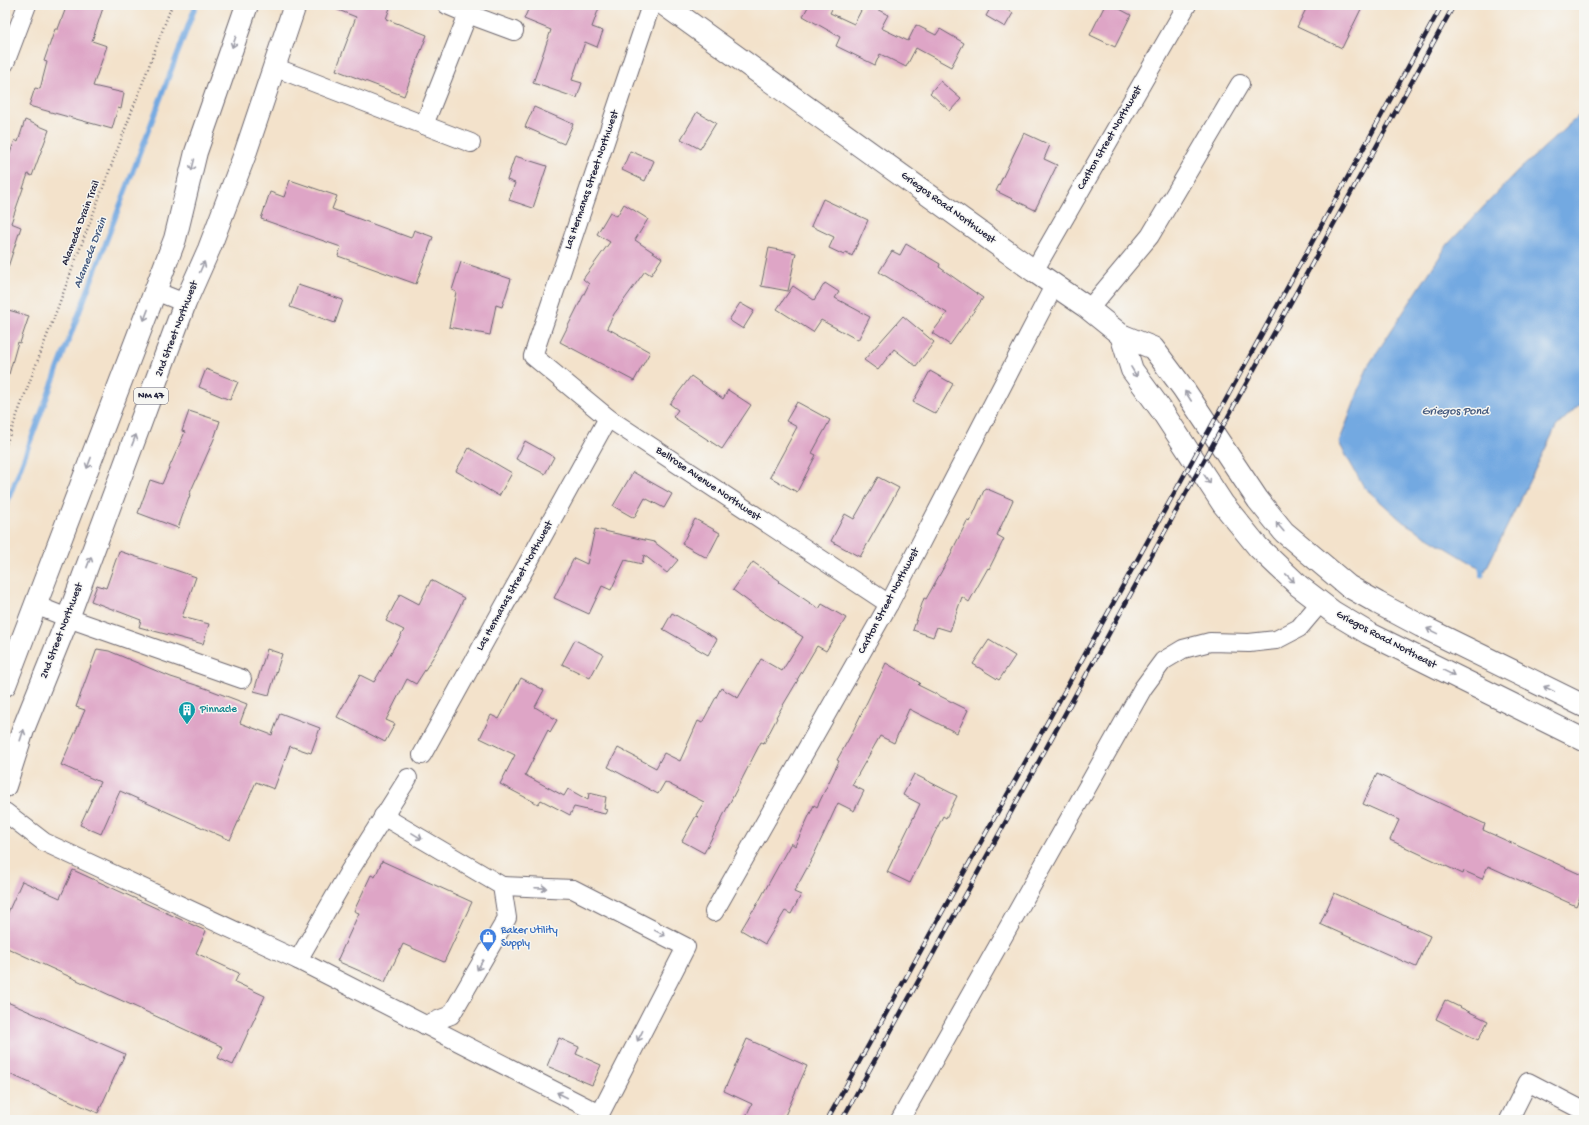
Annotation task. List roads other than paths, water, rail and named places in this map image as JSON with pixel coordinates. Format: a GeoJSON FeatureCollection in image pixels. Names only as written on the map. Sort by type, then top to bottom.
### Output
{"type":"FeatureCollection","features":[{"type":"Feature","properties":{"kind":"main road","name":"NM 47"},"geometry":{"type":"LineString","coordinates":[[5,685],[175,239],[196,152],[247,5]]}},
{"type":"Feature","properties":{"kind":"main road","name":"2nd Street Northwest"},"geometry":{"type":"LineString","coordinates":[[5,786],[24,727],[68,618],[186,303],[209,249],[245,154],[295,5]]}},
{"type":"Feature","properties":{"kind":"main road","name":"Griegos Road Northwest"},"geometry":{"type":"LineString","coordinates":[[665,5],[1034,271],[1055,284],[1121,335],[1153,348],[1183,388],[1258,500],[1284,532],[1348,586],[1421,626],[1584,706]]}},
{"type":"Feature","properties":{"kind":"main road","name":"Griegos Road Northeast"},"geometry":{"type":"LineString","coordinates":[[1121,335],[1132,370],[1162,412],[1223,504],[1258,547],[1299,586],[1368,633],[1584,740]]}},
{"type":"Feature","properties":{"kind":"street"},"geometry":{"type":"LineString","coordinates":[[5,63],[11,29],[28,5]]}},
{"type":"Feature","properties":{"kind":"street"},"geometry":{"type":"LineString","coordinates":[[447,5],[514,31]]}},
{"type":"Feature","properties":{"kind":"street","name":"Las Hermanas Street Northwest"},"geometry":{"type":"LineString","coordinates":[[533,356],[651,5]]}},
{"type":"Feature","properties":{"kind":"street","name":"Carlton Street Northwest"},"geometry":{"type":"LineString","coordinates":[[1034,271],[1187,5]]}},
{"type":"Feature","properties":{"kind":"street"},"geometry":{"type":"LineString","coordinates":[[424,125],[468,14]]}},
{"type":"Feature","properties":{"kind":"street"},"geometry":{"type":"LineString","coordinates":[[274,67],[471,143]]}},
{"type":"Feature","properties":{"kind":"street"},"geometry":{"type":"LineString","coordinates":[[1089,309],[1150,236],[1240,84]]}},
{"type":"Feature","properties":{"kind":"street","name":"Carlton Street Northwest"},"geometry":{"type":"LineString","coordinates":[[714,912],[889,604],[1055,284]]}},
{"type":"Feature","properties":{"kind":"street"},"geometry":{"type":"LineString","coordinates":[[155,291],[186,303]]}},
{"type":"Feature","properties":{"kind":"street","name":"Bellrose Avenue Northwest"},"geometry":{"type":"LineString","coordinates":[[533,356],[608,418],[889,604]]}},
{"type":"Feature","properties":{"kind":"street","name":"Las Hermanas Street Northwest"},"geometry":{"type":"LineString","coordinates":[[422,755],[608,418]]}},
{"type":"Feature","properties":{"kind":"street"},"geometry":{"type":"LineString","coordinates":[[900,1120],[1143,688],[1163,661],[1183,649],[1210,642],[1249,644],[1276,640],[1299,628],[1321,602]]}},
{"type":"Feature","properties":{"kind":"street"},"geometry":{"type":"LineString","coordinates":[[35,605],[242,679]]}},
{"type":"Feature","properties":{"kind":"street"},"geometry":{"type":"LineString","coordinates":[[298,960],[408,778]]}},
{"type":"Feature","properties":{"kind":"street"},"geometry":{"type":"LineString","coordinates":[[5,812],[44,842],[298,960],[600,1114],[686,946],[573,889],[502,886],[384,816]]}},
{"type":"Feature","properties":{"kind":"street"},"geometry":{"type":"LineString","coordinates":[[425,1025],[451,1015],[507,918],[502,886]]}},
{"type":"Feature","properties":{"kind":"street"},"geometry":{"type":"LineString","coordinates":[[1509,1120],[1528,1082],[1584,1111]]}},
{"type":"Feature","properties":{"kind":"water","name":"Griegos Pond"},"geometry":{"type":"Polygon","coordinates":[[[1584,111],[1584,400],[1556,427],[1485,571],[1403,522],[1364,487],[1339,443],[1368,366],[1448,244],[1517,172],[1584,111]]]}},
{"type":"Feature","properties":{"kind":"waterway","name":"Alameda Drain"},"geometry":{"type":"LineString","coordinates":[[5,508],[196,5]]}},
{"type":"Feature","properties":{"kind":"waterway"},"geometry":{"type":"LineString","coordinates":[[1480,562],[1482,575]]}},
{"type":"Feature","properties":{"kind":"railway"},"geometry":{"type":"LineString","coordinates":[[827,1120],[1218,414],[1442,5]]}},
{"type":"Feature","properties":{"kind":"railway"},"geometry":{"type":"LineString","coordinates":[[842,1120],[1454,5]]}},
{"type":"Feature","properties":{"kind":"place","name":"Pinnacle"},"geometry":{"type":"Point","coordinates":[187,725]}},
{"type":"Feature","properties":{"kind":"place","name":"Baker Utility Supply"},"geometry":{"type":"Point","coordinates":[488,952]}}]}
